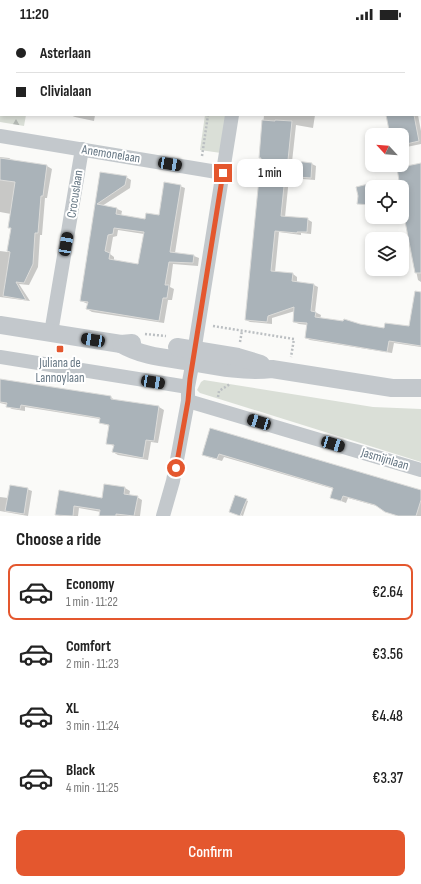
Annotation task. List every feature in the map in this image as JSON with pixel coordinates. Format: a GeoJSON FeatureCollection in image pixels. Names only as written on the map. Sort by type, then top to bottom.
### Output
{"type":"FeatureCollection","features":[{"type":"Feature","properties":{"kind":"street"},"geometry":{"type":"LineString","coordinates":[[163,516],[173,481],[188,394],[232,116]]}},
{"type":"Feature","properties":{"kind":"street","name":"Anemonelaan"},"geometry":{"type":"LineString","coordinates":[[0,136],[223,173]]}},
{"type":"Feature","properties":{"kind":"street","name":"Crocuslaan"},"geometry":{"type":"LineString","coordinates":[[52,334],[82,149]]}},
{"type":"Feature","properties":{"kind":"street"},"geometry":{"type":"LineString","coordinates":[[0,325],[121,344],[133,342],[149,343],[193,356],[238,356],[258,362],[272,369],[392,388],[420,388]]}},
{"type":"Feature","properties":{"kind":"street"},"geometry":{"type":"LineString","coordinates":[[0,357],[188,394]]}},
{"type":"Feature","properties":{"kind":"street","name":"Jasmijnlaan"},"geometry":{"type":"LineString","coordinates":[[188,394],[421,470]]}},
{"type":"Feature","properties":{"kind":"path"},"geometry":{"type":"LineString","coordinates":[[200,169],[208,116]]}},
{"type":"Feature","properties":{"kind":"path"},"geometry":{"type":"LineString","coordinates":[[199,324],[294,339],[291,360]]}},
{"type":"Feature","properties":{"kind":"green space"},"geometry":{"type":"Polygon","coordinates":[[[0,116],[26,116],[24,126],[0,122],[0,116]]]}},
{"type":"Feature","properties":{"kind":"green space"},"geometry":{"type":"Polygon","coordinates":[[[205,116],[227,116],[221,153],[200,150],[205,116]]]}},
{"type":"Feature","properties":{"kind":"green space"},"geometry":{"type":"Polygon","coordinates":[[[204,380],[373,407],[421,409],[421,462],[200,393],[197,390],[201,382],[204,380]]]}},
{"type":"Feature","properties":{"kind":"building"},"geometry":{"type":"Polygon","coordinates":[[[386,116],[414,116],[419,141],[409,143],[409,128],[389,128],[386,116]]]}},
{"type":"Feature","properties":{"kind":"building"},"geometry":{"type":"Polygon","coordinates":[[[262,120],[292,121],[288,160],[312,163],[311,178],[285,176],[281,216],[308,218],[307,232],[297,233],[275,231],[271,271],[293,273],[292,281],[314,284],[311,311],[316,312],[315,317],[343,321],[344,319],[360,324],[384,328],[385,323],[409,326],[415,291],[421,292],[421,346],[389,341],[387,352],[305,338],[307,323],[293,322],[294,307],[268,316],[267,322],[245,320],[261,158],[259,158],[262,120]]]}},
{"type":"Feature","properties":{"kind":"building"},"geometry":{"type":"Polygon","coordinates":[[[0,158],[47,165],[43,196],[41,196],[38,233],[35,233],[33,264],[24,283],[16,282],[26,300],[3,296],[10,252],[7,251],[11,228],[8,228],[15,182],[0,180],[0,158]]]}},
{"type":"Feature","properties":{"kind":"building"},"geometry":{"type":"Polygon","coordinates":[[[421,163],[421,273],[415,273],[409,242],[409,232],[407,232],[406,224],[409,224],[409,180],[399,180],[398,172],[409,172],[409,166],[421,163]]]}},
{"type":"Feature","properties":{"kind":"building"},"geometry":{"type":"Polygon","coordinates":[[[100,172],[127,176],[125,185],[97,204],[117,208],[116,214],[145,219],[146,213],[159,215],[164,182],[181,185],[170,252],[194,255],[193,263],[169,262],[165,285],[169,285],[167,298],[163,298],[159,321],[86,309],[88,302],[80,301],[100,172]],[[114,228],[113,234],[108,235],[105,251],[110,253],[109,259],[138,264],[144,232],[114,228]]]}},
{"type":"Feature","properties":{"kind":"building"},"geometry":{"type":"Polygon","coordinates":[[[365,185],[365,205],[357,204],[358,196],[356,187],[365,185]]]}},
{"type":"Feature","properties":{"kind":"building"},"geometry":{"type":"Polygon","coordinates":[[[0,379],[111,396],[111,399],[159,406],[154,441],[146,440],[143,458],[112,452],[114,445],[106,444],[109,425],[99,423],[100,418],[21,405],[20,409],[6,407],[7,403],[0,402],[0,379]]]}},
{"type":"Feature","properties":{"kind":"building"},"geometry":{"type":"Polygon","coordinates":[[[210,428],[421,490],[421,500],[416,516],[398,516],[385,512],[375,505],[343,496],[341,501],[330,498],[333,488],[219,454],[217,459],[202,455],[210,428]]]}},
{"type":"Feature","properties":{"kind":"building"},"geometry":{"type":"Polygon","coordinates":[[[104,484],[125,487],[124,494],[138,496],[134,516],[116,514],[116,516],[99,516],[100,510],[74,506],[73,516],[55,515],[59,490],[102,498],[104,484]]]}},
{"type":"Feature","properties":{"kind":"building"},"geometry":{"type":"Polygon","coordinates":[[[10,485],[28,488],[24,514],[5,511],[10,485]]]}},
{"type":"Feature","properties":{"kind":"building"},"geometry":{"type":"Polygon","coordinates":[[[235,495],[247,499],[240,516],[229,512],[235,495]]]}},
{"type":"Feature","properties":{"kind":"place","name":"Juliana de Lannoylaan"},"geometry":{"type":"Point","coordinates":[60,349]}},
{"type":"Feature","properties":{"kind":"route"},"geometry":{"type":"LineString","coordinates":[[176,468],[188,401],[188,387],[223,173]]}}]}
